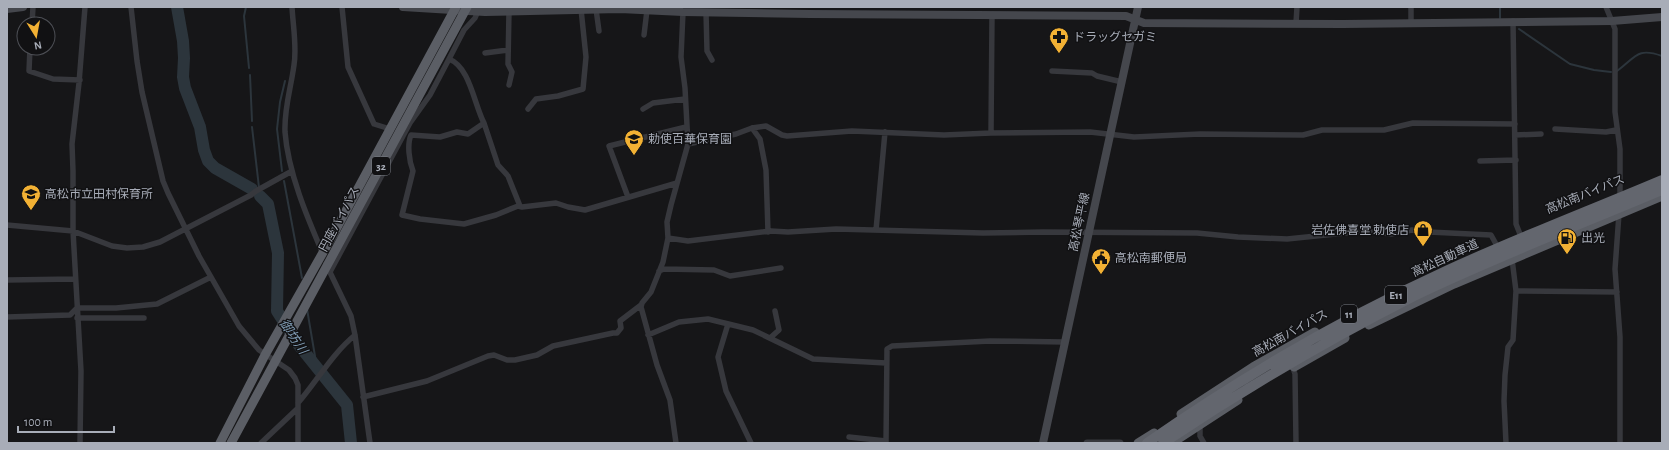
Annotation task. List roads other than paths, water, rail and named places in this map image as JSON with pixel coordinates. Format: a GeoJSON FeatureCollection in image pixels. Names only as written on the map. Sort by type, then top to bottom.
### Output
{"type":"FeatureCollection","features":[{"type":"Feature","properties":{"kind":"highway","name":"円座バイパス"},"geometry":{"type":"LineString","coordinates":[[220,443],[265,355],[455,8]]}},
{"type":"Feature","properties":{"kind":"highway","name":"円座バイパス"},"geometry":{"type":"LineString","coordinates":[[231,443],[295,324],[328,269],[466,9]]}},
{"type":"Feature","properties":{"kind":"highway","name":"高松南バイパス"},"geometry":{"type":"LineString","coordinates":[[1138,443],[1224,386],[1287,348],[1376,300],[1496,244],[1662,175]]}},
{"type":"Feature","properties":{"kind":"highway","name":"高松自動車道"},"geometry":{"type":"LineString","coordinates":[[1147,443],[1266,366],[1387,300],[1477,257],[1662,180]]}},
{"type":"Feature","properties":{"kind":"highway","name":"高松自動車道"},"geometry":{"type":"LineString","coordinates":[[1163,443],[1259,381],[1380,314],[1474,269],[1662,190]]}},
{"type":"Feature","properties":{"kind":"highway","name":"11"},"geometry":{"type":"LineString","coordinates":[[1172,443],[1293,368],[1381,319],[1454,284],[1662,196]]}},
{"type":"Feature","properties":{"kind":"main road"},"geometry":{"type":"LineString","coordinates":[[7,9],[23,7]]}},
{"type":"Feature","properties":{"kind":"main road"},"geometry":{"type":"LineString","coordinates":[[403,7],[455,8],[478,11],[596,9],[1126,16],[1144,23],[1612,21],[1662,17]]}},
{"type":"Feature","properties":{"kind":"main road","name":"高松琴平線"},"geometry":{"type":"LineString","coordinates":[[1043,443],[1138,7]]}},
{"type":"Feature","properties":{"kind":"street"},"geometry":{"type":"LineString","coordinates":[[80,443],[81,370],[76,308],[72,144],[80,80],[85,7]]}},
{"type":"Feature","properties":{"kind":"street"},"geometry":{"type":"LineString","coordinates":[[131,7],[142,92],[163,181],[185,230],[247,338],[265,355],[289,370],[296,378],[298,385],[298,443]]}},
{"type":"Feature","properties":{"kind":"street"},"geometry":{"type":"LineString","coordinates":[[292,7],[295,64],[285,112],[285,131],[292,171],[309,221],[328,269],[351,316],[370,443]]}},
{"type":"Feature","properties":{"kind":"street"},"geometry":{"type":"LineString","coordinates":[[342,7],[348,67],[358,93],[374,124],[390,129]]}},
{"type":"Feature","properties":{"kind":"street"},"geometry":{"type":"LineString","coordinates":[[1296,23],[1297,7]]}},
{"type":"Feature","properties":{"kind":"street"},"geometry":{"type":"LineString","coordinates":[[1411,7],[1411,22]]}},
{"type":"Feature","properties":{"kind":"street"},"geometry":{"type":"LineString","coordinates":[[1606,7],[1615,29],[1614,101],[1616,130],[1620,149],[1620,192],[1615,269],[1620,337],[1620,443]]}},
{"type":"Feature","properties":{"kind":"street"},"geometry":{"type":"LineString","coordinates":[[528,109],[536,100],[558,96],[582,89],[586,57],[581,9]]}},
{"type":"Feature","properties":{"kind":"street"},"geometry":{"type":"LineString","coordinates":[[596,9],[599,31]]}},
{"type":"Feature","properties":{"kind":"street"},"geometry":{"type":"LineString","coordinates":[[644,35],[647,10]]}},
{"type":"Feature","properties":{"kind":"street"},"geometry":{"type":"LineString","coordinates":[[364,397],[427,382],[488,356],[494,355],[507,360],[515,360],[537,355],[553,346],[617,333],[622,328],[620,321],[641,305],[651,292],[663,262],[668,238],[667,222],[688,144],[681,57],[687,10]]}},
{"type":"Feature","properties":{"kind":"street"},"geometry":{"type":"LineString","coordinates":[[328,269],[410,123],[430,95],[464,30],[475,18],[478,11]]}},
{"type":"Feature","properties":{"kind":"street"},"geometry":{"type":"LineString","coordinates":[[509,84],[512,72],[508,64],[510,11]]}},
{"type":"Feature","properties":{"kind":"street"},"geometry":{"type":"LineString","coordinates":[[711,11],[707,51],[712,60]]}},
{"type":"Feature","properties":{"kind":"street"},"geometry":{"type":"LineString","coordinates":[[991,133],[992,15]]}},
{"type":"Feature","properties":{"kind":"street"},"geometry":{"type":"LineString","coordinates":[[1513,21],[1516,224],[1520,234]]}},
{"type":"Feature","properties":{"kind":"street"},"geometry":{"type":"LineString","coordinates":[[485,53],[508,50]]}},
{"type":"Feature","properties":{"kind":"street"},"geometry":{"type":"LineString","coordinates":[[30,56],[29,71],[52,79],[80,80]]}},
{"type":"Feature","properties":{"kind":"street"},"geometry":{"type":"LineString","coordinates":[[449,59],[453,60],[466,76],[484,123],[498,166],[508,176],[520,206]]}},
{"type":"Feature","properties":{"kind":"street"},"geometry":{"type":"LineString","coordinates":[[1052,71],[1092,73],[1097,76],[1122,82]]}},
{"type":"Feature","properties":{"kind":"street"},"geometry":{"type":"LineString","coordinates":[[643,109],[653,103],[685,99]]}},
{"type":"Feature","properties":{"kind":"street"},"geometry":{"type":"LineString","coordinates":[[484,123],[468,134],[457,132],[440,137],[411,135],[409,140],[410,165],[413,170],[402,215],[420,219],[464,224],[496,215],[518,206],[556,203],[585,210],[677,183]]}},
{"type":"Feature","properties":{"kind":"street"},"geometry":{"type":"LineString","coordinates":[[688,144],[729,136],[752,128],[766,126],[782,135],[787,136],[852,131],[944,135],[1090,132],[1134,137],[1200,134],[1303,135],[1322,130],[1384,130],[1413,124],[1515,124]]}},
{"type":"Feature","properties":{"kind":"street"},"geometry":{"type":"LineString","coordinates":[[628,197],[609,146],[686,127]]}},
{"type":"Feature","properties":{"kind":"street"},"geometry":{"type":"LineString","coordinates":[[752,128],[760,139],[766,170],[768,232]]}},
{"type":"Feature","properties":{"kind":"street"},"geometry":{"type":"LineString","coordinates":[[1555,129],[1606,132],[1616,130]]}},
{"type":"Feature","properties":{"kind":"street"},"geometry":{"type":"LineString","coordinates":[[876,230],[885,132]]}},
{"type":"Feature","properties":{"kind":"street"},"geometry":{"type":"LineString","coordinates":[[1515,135],[1541,134]]}},
{"type":"Feature","properties":{"kind":"street"},"geometry":{"type":"LineString","coordinates":[[1480,161],[1516,160]]}},
{"type":"Feature","properties":{"kind":"street"},"geometry":{"type":"LineString","coordinates":[[7,225],[73,231],[112,246],[127,248],[143,247],[160,242],[185,230],[251,195],[292,171]]}},
{"type":"Feature","properties":{"kind":"street"},"geometry":{"type":"LineString","coordinates":[[668,238],[688,240],[768,232],[836,229],[983,233],[1198,233],[1287,239],[1366,231],[1391,234],[1412,230],[1491,235],[1496,244]]}},
{"type":"Feature","properties":{"kind":"street"},"geometry":{"type":"LineString","coordinates":[[1506,443],[1504,401],[1505,375],[1508,347],[1513,340],[1516,291],[1512,259]]}},
{"type":"Feature","properties":{"kind":"street"},"geometry":{"type":"LineString","coordinates":[[659,271],[714,270],[730,276],[781,268]]}},
{"type":"Feature","properties":{"kind":"street"},"geometry":{"type":"LineString","coordinates":[[7,317],[70,315],[76,308],[116,308],[157,304],[211,277]]}},
{"type":"Feature","properties":{"kind":"street"},"geometry":{"type":"LineString","coordinates":[[7,280],[76,279]]}},
{"type":"Feature","properties":{"kind":"street"},"geometry":{"type":"LineString","coordinates":[[1516,291],[1617,292]]}},
{"type":"Feature","properties":{"kind":"street"},"geometry":{"type":"LineString","coordinates":[[641,305],[641,313],[670,400],[676,443]]}},
{"type":"Feature","properties":{"kind":"street"},"geometry":{"type":"LineString","coordinates":[[770,338],[779,330],[775,311]]}},
{"type":"Feature","properties":{"kind":"street"},"geometry":{"type":"LineString","coordinates":[[77,318],[144,318]]}},
{"type":"Feature","properties":{"kind":"street"},"geometry":{"type":"LineString","coordinates":[[648,335],[679,322],[708,319],[753,330],[813,360],[886,363]]}},
{"type":"Feature","properties":{"kind":"street"},"geometry":{"type":"LineString","coordinates":[[728,324],[718,357],[726,391],[751,443]]}},
{"type":"Feature","properties":{"kind":"street"},"geometry":{"type":"LineString","coordinates":[[261,443],[297,406],[310,390],[320,374],[347,341],[355,335]]}},
{"type":"Feature","properties":{"kind":"street"},"geometry":{"type":"LineString","coordinates":[[849,437],[886,442],[886,363],[887,349],[892,346],[990,341],[1065,342]]}},
{"type":"Feature","properties":{"kind":"street"},"geometry":{"type":"LineString","coordinates":[[1293,368],[1295,374],[1296,443]]}},
{"type":"Feature","properties":{"kind":"street"},"geometry":{"type":"LineString","coordinates":[[1200,425],[1200,436],[1204,443]]}},
{"type":"Feature","properties":{"kind":"street"},"geometry":{"type":"LineString","coordinates":[[1087,443],[1120,443]]}},
{"type":"Feature","properties":{"kind":"waterway","name":"御坊川"},"geometry":{"type":"LineString","coordinates":[[177,7],[183,41],[183,77],[185,88],[200,127],[204,150],[208,161],[215,168],[252,189]]}},
{"type":"Feature","properties":{"kind":"waterway"},"geometry":{"type":"LineString","coordinates":[[246,7],[244,16],[249,68]]}},
{"type":"Feature","properties":{"kind":"waterway"},"geometry":{"type":"LineString","coordinates":[[1500,7],[1500,18]]}},
{"type":"Feature","properties":{"kind":"waterway"},"geometry":{"type":"LineString","coordinates":[[1519,29],[1570,64],[1594,70],[1611,72]]}},
{"type":"Feature","properties":{"kind":"waterway"},"geometry":{"type":"LineString","coordinates":[[1617,71],[1637,55],[1642,53],[1654,53],[1662,56]]}},
{"type":"Feature","properties":{"kind":"waterway"},"geometry":{"type":"LineString","coordinates":[[250,75],[252,121]]}},
{"type":"Feature","properties":{"kind":"waterway"},"geometry":{"type":"LineString","coordinates":[[282,171],[277,129],[280,102],[285,81]]}},
{"type":"Feature","properties":{"kind":"waterway"},"geometry":{"type":"LineString","coordinates":[[252,127],[260,196]]}},
{"type":"Feature","properties":{"kind":"waterway"},"geometry":{"type":"LineString","coordinates":[[284,181],[302,278]]}},
{"type":"Feature","properties":{"kind":"waterway","name":"御坊川"},"geometry":{"type":"LineString","coordinates":[[260,196],[268,204],[278,253],[277,311],[298,344],[347,405],[351,443]]}},
{"type":"Feature","properties":{"kind":"waterway"},"geometry":{"type":"LineString","coordinates":[[307,309],[317,368]]}},
{"type":"Feature","properties":{"kind":"place","name":"ドラッグセガミ"},"geometry":{"type":"Point","coordinates":[1059,54]}},
{"type":"Feature","properties":{"kind":"place","name":"勅使百華保育園"},"geometry":{"type":"Point","coordinates":[634,156]}},
{"type":"Feature","properties":{"kind":"place","name":"高松市立田村保育所"},"geometry":{"type":"Point","coordinates":[31,211]}},
{"type":"Feature","properties":{"kind":"place","name":"岩佐佛喜堂 勅使店"},"geometry":{"type":"Point","coordinates":[1423,247]}},
{"type":"Feature","properties":{"kind":"place","name":"出光"},"geometry":{"type":"Point","coordinates":[1567,255]}},
{"type":"Feature","properties":{"kind":"place","name":"高松南郵便局"},"geometry":{"type":"Point","coordinates":[1101,275]}}]}
